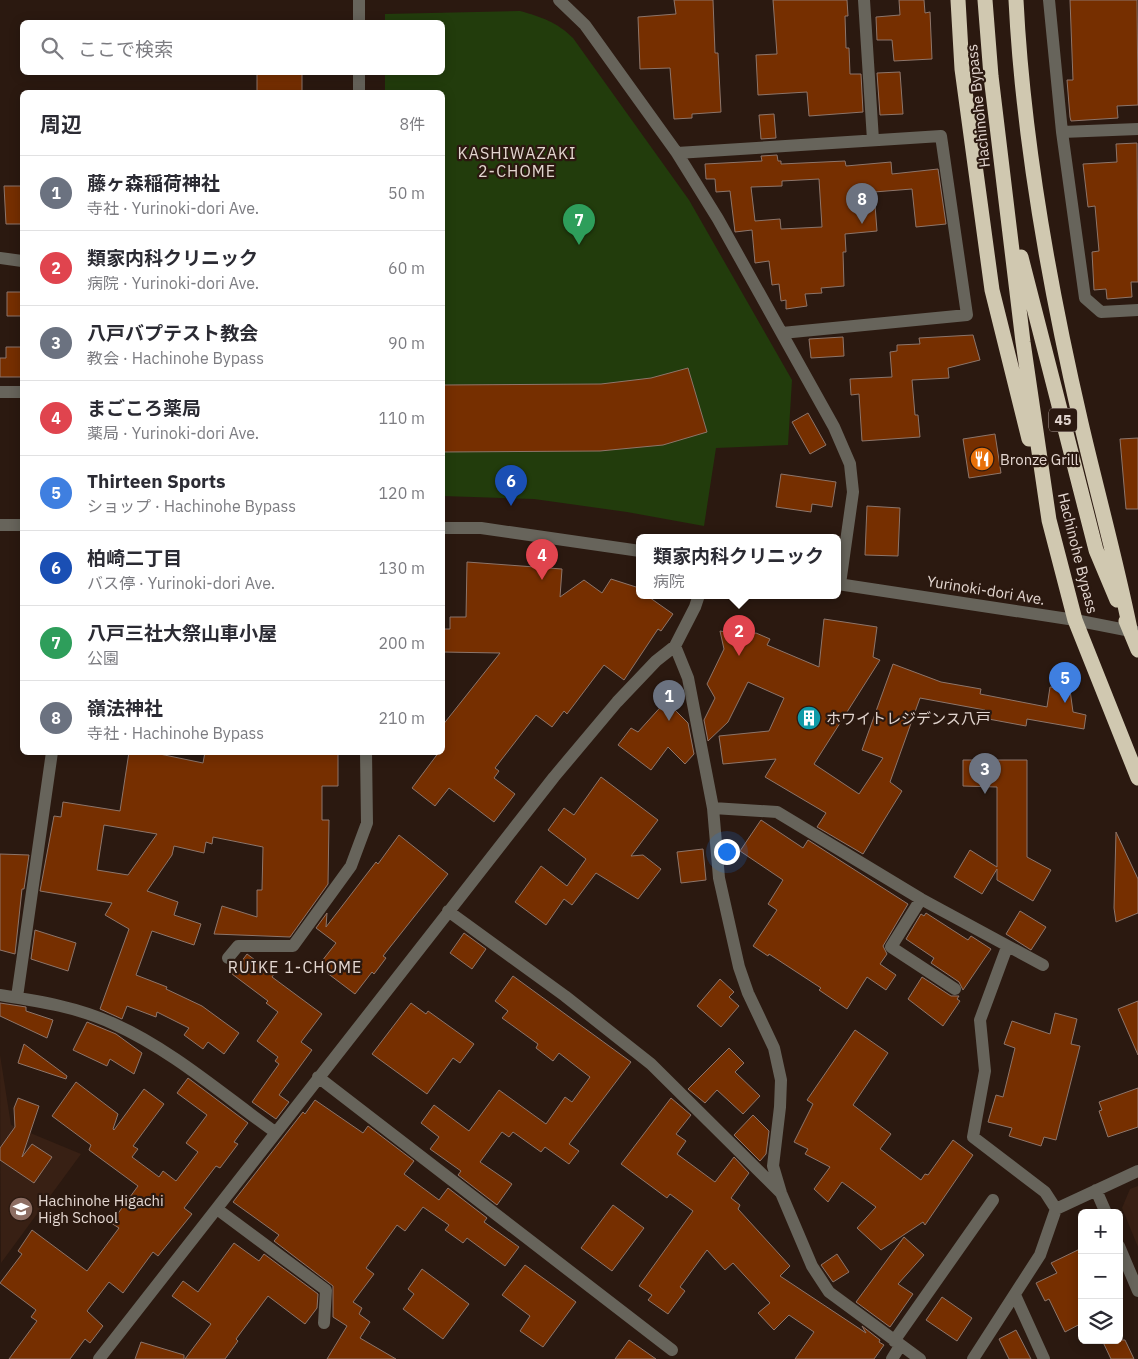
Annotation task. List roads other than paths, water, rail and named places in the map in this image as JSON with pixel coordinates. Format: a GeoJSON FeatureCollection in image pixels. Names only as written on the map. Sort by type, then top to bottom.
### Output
{"type":"FeatureCollection","features":[{"type":"Feature","properties":{"kind":"highway"},"geometry":{"type":"LineString","coordinates":[[958,0],[962,69],[992,290],[1049,520]]}},
{"type":"Feature","properties":{"kind":"highway","name":"Hachinohe Bypass"},"geometry":{"type":"LineString","coordinates":[[985,0],[991,76],[1023,342],[1049,520],[1075,620],[1138,778]]}},
{"type":"Feature","properties":{"kind":"highway"},"geometry":{"type":"LineString","coordinates":[[1016,0],[1029,140],[1052,289],[1081,423],[1135,630]]}},
{"type":"Feature","properties":{"kind":"highway","name":"Hachinohe Bypass"},"geometry":{"type":"LineString","coordinates":[[1008,207],[1096,550],[1135,630],[1138,650]]}},
{"type":"Feature","properties":{"kind":"street"},"geometry":{"type":"LineString","coordinates":[[359,0],[359,20]]}},
{"type":"Feature","properties":{"kind":"street"},"geometry":{"type":"LineString","coordinates":[[559,0],[585,25],[677,153],[718,219],[834,427],[850,464],[853,492],[841,571]]}},
{"type":"Feature","properties":{"kind":"street"},"geometry":{"type":"LineString","coordinates":[[864,0],[873,140]]}},
{"type":"Feature","properties":{"kind":"street"},"geometry":{"type":"LineString","coordinates":[[1048,0],[1062,132],[1085,298],[1102,312],[1138,310]]}},
{"type":"Feature","properties":{"kind":"street"},"geometry":{"type":"LineString","coordinates":[[359,75],[359,90]]}},
{"type":"Feature","properties":{"kind":"street"},"geometry":{"type":"LineString","coordinates":[[1062,132],[1138,129]]}},
{"type":"Feature","properties":{"kind":"street"},"geometry":{"type":"LineString","coordinates":[[677,153],[941,136],[967,315],[782,333]]}},
{"type":"Feature","properties":{"kind":"street"},"geometry":{"type":"LineString","coordinates":[[0,258],[20,261]]}},
{"type":"Feature","properties":{"kind":"street"},"geometry":{"type":"LineString","coordinates":[[0,392],[20,392]]}},
{"type":"Feature","properties":{"kind":"street"},"geometry":{"type":"LineString","coordinates":[[0,525],[20,525]]}},
{"type":"Feature","properties":{"kind":"street"},"geometry":{"type":"LineString","coordinates":[[445,528],[481,528],[636,551]]}},
{"type":"Feature","properties":{"kind":"street","name":"Yurinoki-dori Ave."},"geometry":{"type":"LineString","coordinates":[[841,584],[1135,630]]}},
{"type":"Feature","properties":{"kind":"street"},"geometry":{"type":"LineString","coordinates":[[99,1359],[554,777],[617,702],[656,661],[675,646],[698,599]]}},
{"type":"Feature","properties":{"kind":"street"},"geometry":{"type":"LineString","coordinates":[[675,646],[688,678],[713,808],[719,878],[739,967],[748,993],[774,1048],[781,1080],[780,1107],[773,1166],[781,1193],[812,1266],[829,1292],[897,1344],[920,1359]]}},
{"type":"Feature","properties":{"kind":"street"},"geometry":{"type":"LineString","coordinates":[[16,997],[52,755]]}},
{"type":"Feature","properties":{"kind":"street"},"geometry":{"type":"LineString","coordinates":[[228,958],[238,946],[294,946],[350,866],[367,823],[366,755]]}},
{"type":"Feature","properties":{"kind":"street"},"geometry":{"type":"LineString","coordinates":[[713,808],[777,812],[920,899],[1043,965]]}},
{"type":"Feature","properties":{"kind":"street"},"geometry":{"type":"LineString","coordinates":[[920,899],[891,947],[955,989]]}},
{"type":"Feature","properties":{"kind":"street"},"geometry":{"type":"LineString","coordinates":[[448,911],[565,996],[651,1064],[781,1193]]}},
{"type":"Feature","properties":{"kind":"street"},"geometry":{"type":"LineString","coordinates":[[1008,947],[980,1020],[985,1071],[973,1137],[1045,1192],[1056,1209]]}},
{"type":"Feature","properties":{"kind":"street"},"geometry":{"type":"LineString","coordinates":[[0,994],[80,1011],[113,1023],[142,1038],[275,1132]]}},
{"type":"Feature","properties":{"kind":"street"},"geometry":{"type":"LineString","coordinates":[[318,1077],[672,1350]]}},
{"type":"Feature","properties":{"kind":"street"},"geometry":{"type":"LineString","coordinates":[[973,1359],[1040,1255],[1056,1209],[1138,1171]]}},
{"type":"Feature","properties":{"kind":"street"},"geometry":{"type":"LineString","coordinates":[[1096,1190],[1104,1209]]}},
{"type":"Feature","properties":{"kind":"street"},"geometry":{"type":"LineString","coordinates":[[892,1359],[897,1344],[993,1200]]}},
{"type":"Feature","properties":{"kind":"street"},"geometry":{"type":"LineString","coordinates":[[217,1209],[326,1290],[324,1323]]}},
{"type":"Feature","properties":{"kind":"street"},"geometry":{"type":"LineString","coordinates":[[1122,1254],[1138,1291]]}},
{"type":"Feature","properties":{"kind":"street"},"geometry":{"type":"LineString","coordinates":[[1015,1295],[1044,1359]]}},
{"type":"Feature","properties":{"kind":"place","name":"嶺法神社"},"geometry":{"type":"Point","coordinates":[862,224]}},
{"type":"Feature","properties":{"kind":"place","name":"八戸三社大祭山車小屋"},"geometry":{"type":"Point","coordinates":[579,245]}},
{"type":"Feature","properties":{"kind":"place","name":"Bronze Grill"},"geometry":{"type":"Point","coordinates":[982,459]}},
{"type":"Feature","properties":{"kind":"place","name":"柏崎二丁目"},"geometry":{"type":"Point","coordinates":[511,506]}},
{"type":"Feature","properties":{"kind":"place","name":"まごころ薬局"},"geometry":{"type":"Point","coordinates":[542,580]}},
{"type":"Feature","properties":{"kind":"place","name":"類家内科クリニック"},"geometry":{"type":"Point","coordinates":[739,656]}},
{"type":"Feature","properties":{"kind":"place","name":"Thirteen Sports"},"geometry":{"type":"Point","coordinates":[1065,703]}},
{"type":"Feature","properties":{"kind":"place","name":"ホワイトレジデンス八戸"},"geometry":{"type":"Point","coordinates":[809,718]}},
{"type":"Feature","properties":{"kind":"place","name":"藤ヶ森稲荷神社"},"geometry":{"type":"Point","coordinates":[669,721]}},
{"type":"Feature","properties":{"kind":"place","name":"八戸バプテスト教会"},"geometry":{"type":"Point","coordinates":[985,794]}},
{"type":"Feature","properties":{"kind":"place","name":"Hachinohe Higachi High School"},"geometry":{"type":"Point","coordinates":[21,1209]}},
{"type":"Feature","properties":{"kind":"district","name":"KASHIWAZAKI 2-CHOME"},"geometry":{"type":"Point","coordinates":[517,162]}},
{"type":"Feature","properties":{"kind":"district","name":"RUIKE 1-CHOME"},"geometry":{"type":"Point","coordinates":[295,967]}}]}
